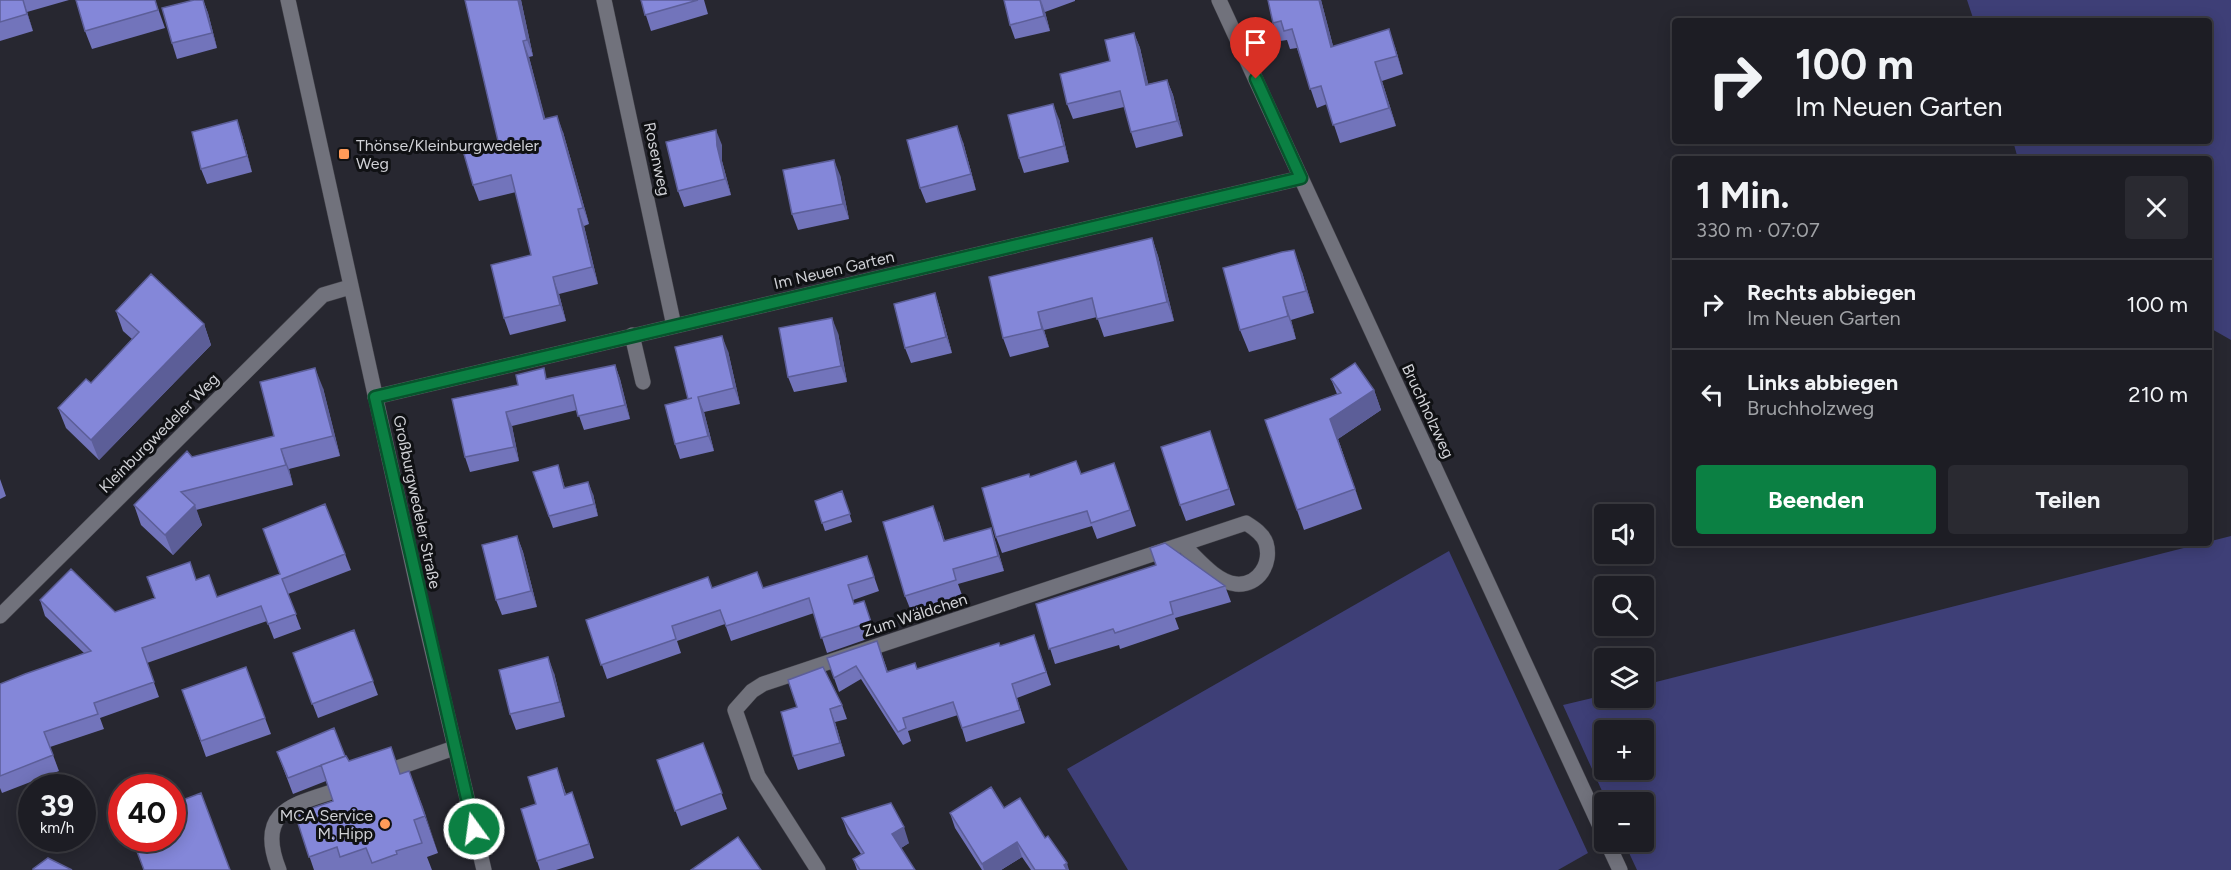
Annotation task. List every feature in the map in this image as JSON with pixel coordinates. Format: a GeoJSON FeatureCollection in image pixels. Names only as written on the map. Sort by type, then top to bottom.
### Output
{"type":"FeatureCollection","features":[{"type":"Feature","properties":{"kind":"street","name":"Großburgwedeler Straße"},"geometry":{"type":"LineString","coordinates":[[288,0],[350,287],[454,748],[484,870]]}},
{"type":"Feature","properties":{"kind":"street","name":"Rosenweg"},"geometry":{"type":"LineString","coordinates":[[604,0],[674,326]]}},
{"type":"Feature","properties":{"kind":"street","name":"Bruchholzweg"},"geometry":{"type":"LineString","coordinates":[[1219,0],[1594,813]]}},
{"type":"Feature","properties":{"kind":"street","name":"Im Neuen Garten"},"geometry":{"type":"LineString","coordinates":[[375,397],[1301,178]]}},
{"type":"Feature","properties":{"kind":"street","name":"Kleinburgwedeler Weg"},"geometry":{"type":"LineString","coordinates":[[0,616],[323,295],[350,287]]}},
{"type":"Feature","properties":{"kind":"street"},"geometry":{"type":"LineString","coordinates":[[632,335],[643,382]]}},
{"type":"Feature","properties":{"kind":"street","name":"Zum Wäldchen"},"geometry":{"type":"LineString","coordinates":[[818,870],[758,776],[735,710],[753,691],[763,684],[1184,546],[1246,523],[1258,531],[1266,541],[1268,560],[1261,574],[1250,583],[1235,584],[1218,577],[1184,546]]}},
{"type":"Feature","properties":{"kind":"street"},"geometry":{"type":"LineString","coordinates":[[279,870],[272,852],[273,825],[282,811],[454,748]]}},
{"type":"Feature","properties":{"kind":"street"},"geometry":{"type":"LineString","coordinates":[[1612,852],[1620,870]]}},
{"type":"Feature","properties":{"kind":"shaded area"},"geometry":{"type":"Polygon","coordinates":[[[1967,0],[2231,0],[2231,340],[2212,329],[2212,156],[2017,156],[2014,144],[2212,144],[2212,18],[1973,18],[1967,0]]]}},
{"type":"Feature","properties":{"kind":"shaded area"},"geometry":{"type":"Polygon","coordinates":[[[2231,536],[2231,870],[1637,870],[1629,852],[1654,852],[1654,792],[1602,792],[1597,780],[1654,780],[1654,720],[1594,720],[1594,773],[1563,705],[1594,698],[1594,708],[1654,708],[1654,682],[2192,546],[2212,546],[2212,541],[2231,536]]]}},
{"type":"Feature","properties":{"kind":"shaded area"},"geometry":{"type":"Polygon","coordinates":[[[1449,551],[1588,853],[1558,870],[1128,870],[1067,769],[1449,551]]]}},
{"type":"Feature","properties":{"kind":"building"},"geometry":{"type":"Polygon","coordinates":[[[0,0],[23,0],[27,14],[0,22],[0,0]]]}},
{"type":"Feature","properties":{"kind":"building"},"geometry":{"type":"Polygon","coordinates":[[[76,0],[155,0],[158,10],[85,31],[76,0]]]}},
{"type":"Feature","properties":{"kind":"building"},"geometry":{"type":"Polygon","coordinates":[[[203,0],[212,33],[172,43],[162,8],[203,0]]]}},
{"type":"Feature","properties":{"kind":"building"},"geometry":{"type":"Polygon","coordinates":[[[465,0],[518,0],[527,40],[523,41],[544,119],[557,116],[583,208],[578,209],[592,267],[553,277],[560,305],[504,318],[491,265],[531,255],[511,175],[473,185],[464,154],[499,145],[465,0]]]}},
{"type":"Feature","properties":{"kind":"building"},"geometry":{"type":"Polygon","coordinates":[[[641,0],[698,0],[645,15],[641,0]]]}},
{"type":"Feature","properties":{"kind":"building"},"geometry":{"type":"Polygon","coordinates":[[[1004,0],[1040,0],[1044,16],[1010,25],[1004,0]]]}},
{"type":"Feature","properties":{"kind":"building"},"geometry":{"type":"Polygon","coordinates":[[[1268,0],[1319,0],[1331,47],[1389,29],[1397,56],[1375,62],[1389,108],[1333,125],[1321,86],[1310,89],[1292,29],[1284,31],[1281,21],[1273,23],[1268,0]]]}},
{"type":"Feature","properties":{"kind":"building"},"geometry":{"type":"Polygon","coordinates":[[[1134,33],[1146,85],[1167,80],[1177,121],[1131,132],[1120,91],[1067,104],[1060,74],[1110,61],[1105,40],[1134,33]]]}},
{"type":"Feature","properties":{"kind":"building"},"geometry":{"type":"Polygon","coordinates":[[[1053,104],[1064,146],[1019,158],[1008,115],[1053,104]]]}},
{"type":"Feature","properties":{"kind":"building"},"geometry":{"type":"Polygon","coordinates":[[[237,120],[247,156],[201,169],[192,132],[237,120]]]}},
{"type":"Feature","properties":{"kind":"building"},"geometry":{"type":"Polygon","coordinates":[[[957,126],[971,174],[920,188],[907,140],[957,126]]]}},
{"type":"Feature","properties":{"kind":"building"},"geometry":{"type":"Polygon","coordinates":[[[716,130],[717,146],[725,179],[678,191],[666,142],[716,130]]]}},
{"type":"Feature","properties":{"kind":"building"},"geometry":{"type":"Polygon","coordinates":[[[834,160],[843,204],[792,214],[783,170],[834,160]]]}},
{"type":"Feature","properties":{"kind":"building"},"geometry":{"type":"Polygon","coordinates":[[[1152,238],[1167,302],[1097,319],[1092,298],[1038,312],[1042,329],[1003,338],[989,277],[1152,238]]]}},
{"type":"Feature","properties":{"kind":"building"},"geometry":{"type":"Polygon","coordinates":[[[1294,250],[1306,291],[1283,297],[1288,316],[1240,330],[1223,268],[1294,250]]]}},
{"type":"Feature","properties":{"kind":"building"},"geometry":{"type":"Polygon","coordinates":[[[151,274],[204,324],[91,440],[58,408],[86,379],[91,383],[139,332],[116,311],[151,274]]]}},
{"type":"Feature","properties":{"kind":"building"},"geometry":{"type":"Polygon","coordinates":[[[935,293],[946,337],[905,348],[894,304],[935,293]]]}},
{"type":"Feature","properties":{"kind":"building"},"geometry":{"type":"Polygon","coordinates":[[[832,318],[841,366],[788,377],[779,328],[832,318]]]}},
{"type":"Feature","properties":{"kind":"building"},"geometry":{"type":"Polygon","coordinates":[[[722,336],[734,388],[698,397],[708,436],[675,444],[665,405],[692,398],[688,399],[675,347],[722,336]]]}},
{"type":"Feature","properties":{"kind":"building"},"geometry":{"type":"Polygon","coordinates":[[[1355,363],[1374,390],[1330,419],[1355,489],[1297,510],[1265,420],[1341,393],[1331,379],[1355,363]]]}},
{"type":"Feature","properties":{"kind":"building"},"geometry":{"type":"Polygon","coordinates":[[[615,365],[625,405],[578,416],[573,395],[506,412],[514,447],[465,457],[452,399],[518,385],[516,375],[544,368],[546,379],[615,365]]]}},
{"type":"Feature","properties":{"kind":"building"},"geometry":{"type":"Polygon","coordinates":[[[315,368],[333,436],[281,449],[286,465],[181,492],[195,505],[165,535],[134,505],[187,451],[192,457],[274,436],[260,382],[315,368]]]}},
{"type":"Feature","properties":{"kind":"building"},"geometry":{"type":"Polygon","coordinates":[[[1210,431],[1229,489],[1180,505],[1161,447],[1210,431]]]}},
{"type":"Feature","properties":{"kind":"building"},"geometry":{"type":"Polygon","coordinates":[[[1076,461],[1081,474],[1114,463],[1130,510],[1091,523],[1087,511],[996,537],[982,488],[1029,474],[1030,477],[1076,461]]]}},
{"type":"Feature","properties":{"kind":"building"},"geometry":{"type":"Polygon","coordinates":[[[558,465],[564,488],[588,482],[594,504],[549,516],[533,472],[558,465]]]}},
{"type":"Feature","properties":{"kind":"building"},"geometry":{"type":"Polygon","coordinates":[[[842,491],[850,514],[822,523],[815,501],[842,491]]]}},
{"type":"Feature","properties":{"kind":"building"},"geometry":{"type":"Polygon","coordinates":[[[325,504],[345,554],[282,579],[296,614],[268,624],[261,606],[142,648],[154,682],[94,703],[98,714],[44,732],[53,755],[0,776],[0,684],[91,651],[40,600],[71,569],[115,612],[155,598],[147,577],[190,562],[196,580],[209,575],[217,597],[280,574],[263,529],[325,504]]]}},
{"type":"Feature","properties":{"kind":"building"},"geometry":{"type":"Polygon","coordinates":[[[933,506],[944,541],[991,528],[998,556],[953,569],[956,580],[905,596],[883,522],[933,506]]]}},
{"type":"Feature","properties":{"kind":"building"},"geometry":{"type":"Polygon","coordinates":[[[517,536],[531,591],[496,600],[482,545],[517,536]]]}},
{"type":"Feature","properties":{"kind":"building"},"geometry":{"type":"Polygon","coordinates":[[[1165,543],[1225,586],[1170,602],[1173,614],[1115,633],[1113,629],[1049,649],[1036,604],[1156,565],[1150,548],[1165,543]]]}},
{"type":"Feature","properties":{"kind":"building"},"geometry":{"type":"Polygon","coordinates":[[[867,556],[874,577],[848,585],[854,604],[864,601],[871,622],[821,638],[809,598],[726,626],[720,610],[672,626],[676,639],[601,665],[586,620],[708,577],[712,588],[757,572],[763,588],[867,556]]]}},
{"type":"Feature","properties":{"kind":"building"},"geometry":{"type":"Polygon","coordinates":[[[354,630],[373,681],[312,704],[293,653],[354,630]]]}},
{"type":"Feature","properties":{"kind":"building"},"geometry":{"type":"Polygon","coordinates":[[[1034,635],[1046,672],[1012,684],[1020,710],[962,728],[953,702],[903,718],[906,728],[898,732],[856,666],[834,678],[827,658],[877,641],[887,672],[915,663],[917,669],[999,643],[1000,646],[1034,635]]]}},
{"type":"Feature","properties":{"kind":"building"},"geometry":{"type":"Polygon","coordinates":[[[548,657],[560,702],[510,714],[499,670],[548,657]]]}},
{"type":"Feature","properties":{"kind":"building"},"geometry":{"type":"Polygon","coordinates":[[[246,667],[265,718],[201,741],[182,690],[246,667]]]}},
{"type":"Feature","properties":{"kind":"building"},"geometry":{"type":"Polygon","coordinates":[[[823,667],[842,705],[830,709],[840,743],[793,756],[781,712],[797,707],[788,680],[823,667]]]}},
{"type":"Feature","properties":{"kind":"building"},"geometry":{"type":"Polygon","coordinates":[[[334,728],[345,756],[288,778],[277,752],[334,728]]]}},
{"type":"Feature","properties":{"kind":"building"},"geometry":{"type":"Polygon","coordinates":[[[703,743],[722,793],[675,811],[657,760],[703,743]]]}},
{"type":"Feature","properties":{"kind":"building"},"geometry":{"type":"Polygon","coordinates":[[[391,747],[400,774],[409,771],[425,816],[414,820],[422,843],[396,851],[397,854],[372,863],[366,848],[340,857],[337,847],[309,857],[295,814],[333,801],[321,765],[346,756],[349,761],[391,747]]]}},
{"type":"Feature","properties":{"kind":"building"},"geometry":{"type":"Polygon","coordinates":[[[557,768],[565,795],[572,792],[589,844],[537,861],[521,809],[536,804],[528,777],[557,768]]]}},
{"type":"Feature","properties":{"kind":"building"},"geometry":{"type":"Polygon","coordinates":[[[991,787],[1004,808],[1020,798],[1045,838],[1048,836],[1067,863],[1064,865],[1067,870],[1035,870],[1017,842],[982,864],[950,813],[991,787]]]}},
{"type":"Feature","properties":{"kind":"building"},"geometry":{"type":"Polygon","coordinates":[[[201,793],[230,870],[144,870],[137,852],[186,852],[186,799],[201,793]]]}},
{"type":"Feature","properties":{"kind":"building"},"geometry":{"type":"Polygon","coordinates":[[[891,803],[904,827],[892,834],[915,870],[860,870],[853,859],[864,853],[842,818],[891,803]]]}},
{"type":"Feature","properties":{"kind":"building"},"geometry":{"type":"Polygon","coordinates":[[[738,837],[761,870],[691,870],[738,837]]]}},
{"type":"Feature","properties":{"kind":"building"},"geometry":{"type":"Polygon","coordinates":[[[48,858],[72,870],[33,870],[48,858]]]}},
{"type":"Feature","properties":{"kind":"place","name":"Thönse/Kleinburgwedeler Weg"},"geometry":{"type":"Point","coordinates":[344,154]}},
{"type":"Feature","properties":{"kind":"place","name":"MCA Service M. Hipp"},"geometry":{"type":"Point","coordinates":[385,824]}},
{"type":"Feature","properties":{"kind":"route"},"geometry":{"type":"LineString","coordinates":[[474,829],[375,397],[1301,178],[1256,79]]}}]}
